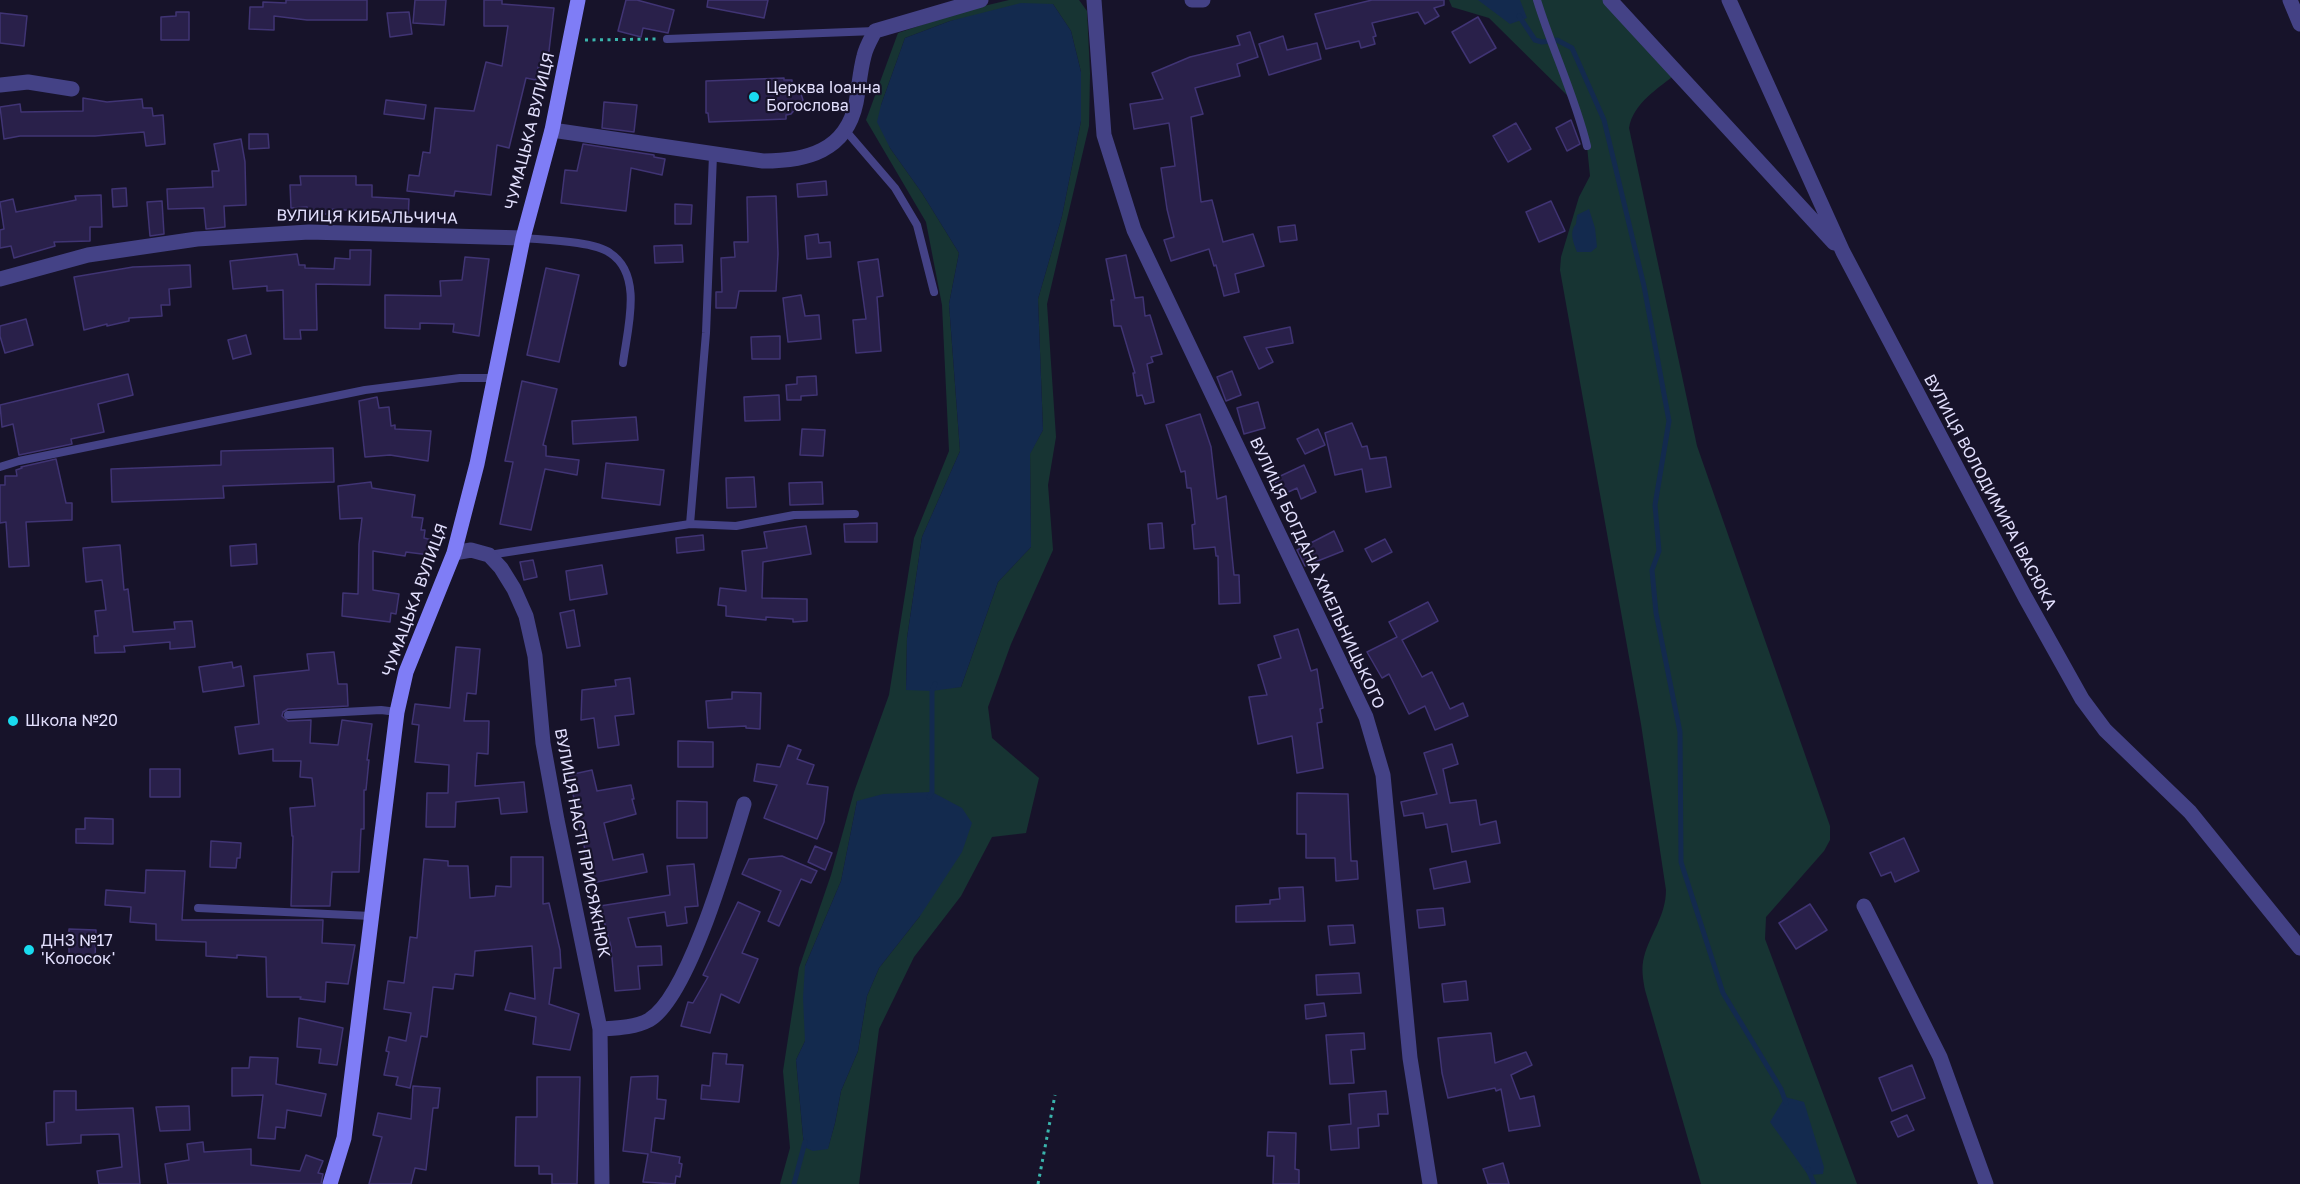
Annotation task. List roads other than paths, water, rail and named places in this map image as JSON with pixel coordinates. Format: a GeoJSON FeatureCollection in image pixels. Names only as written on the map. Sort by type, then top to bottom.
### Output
{"type":"FeatureCollection","features":[{"type":"Feature","properties":{"kind":"street","name":"ЧУМАЦЬКА ВУЛИЦЯ"},"geometry":{"type":"LineString","coordinates":[[330,1184],[344,1138],[397,712],[406,672],[454,553],[477,464],[523,238],[552,130],[578,0]]}},
{"type":"Feature","properties":{"kind":"street"},"geometry":{"type":"LineString","coordinates":[[552,130],[763,161],[784,161],[808,156],[830,146],[846,131],[856,105],[864,55],[875,30],[981,0]]}},
{"type":"Feature","properties":{"kind":"street","name":"ВУЛИЦЯ БОГДАНА ХМЕЛЬНИЦЬКОГО"},"geometry":{"type":"LineString","coordinates":[[1094,0],[1104,135],[1134,230],[1366,717],[1383,776],[1410,1058],[1430,1184]]}},
{"type":"Feature","properties":{"kind":"street"},"geometry":{"type":"LineString","coordinates":[[1192,0],[1203,0]]}},
{"type":"Feature","properties":{"kind":"street"},"geometry":{"type":"LineString","coordinates":[[1610,0],[1843,252]]}},
{"type":"Feature","properties":{"kind":"street","name":"ВУЛИЦЯ ВОЛОДИМИРА ІВАСЮКА"},"geometry":{"type":"LineString","coordinates":[[1729,0],[1843,252],[2025,597],[2092,715],[2122,748],[2190,812],[2300,948]]}},
{"type":"Feature","properties":{"kind":"street"},"geometry":{"type":"LineString","coordinates":[[2290,0],[2300,24]]}},
{"type":"Feature","properties":{"kind":"street"},"geometry":{"type":"LineString","coordinates":[[0,85],[28,82],[72,89]]}},
{"type":"Feature","properties":{"kind":"street","name":"ВУЛИЦЯ КИБАЛЬЧИЧА"},"geometry":{"type":"LineString","coordinates":[[0,279],[88,255],[197,239],[309,232],[523,238]]}},
{"type":"Feature","properties":{"kind":"street"},"geometry":{"type":"LineString","coordinates":[[454,553],[471,550],[489,555]]}},
{"type":"Feature","properties":{"kind":"street","name":"ВУЛИЦЯ НАСТІ ПРИСЯЖНЮК"},"geometry":{"type":"LineString","coordinates":[[489,555],[505,575],[526,616],[535,656],[543,743],[600,1029],[602,1184]]}},
{"type":"Feature","properties":{"kind":"street"},"geometry":{"type":"LineString","coordinates":[[600,1029],[632,1026],[650,1019],[667,1001],[688,964],[718,891],[744,804]]}},
{"type":"Feature","properties":{"kind":"street"},"geometry":{"type":"LineString","coordinates":[[1864,906],[1940,1057],[1986,1184]]}},
{"type":"Feature","properties":{"kind":"lane"},"geometry":{"type":"LineString","coordinates":[[1537,0],[1551,46],[1581,122],[1587,146]]}},
{"type":"Feature","properties":{"kind":"lane"},"geometry":{"type":"LineString","coordinates":[[668,39],[875,30]]}},
{"type":"Feature","properties":{"kind":"lane"},"geometry":{"type":"LineString","coordinates":[[846,131],[895,188],[917,225],[934,292]]}},
{"type":"Feature","properties":{"kind":"lane"},"geometry":{"type":"LineString","coordinates":[[690,524],[706,333],[713,155]]}},
{"type":"Feature","properties":{"kind":"lane"},"geometry":{"type":"LineString","coordinates":[[523,238],[583,244],[609,252],[624,267],[630,284],[630,310],[623,363]]}},
{"type":"Feature","properties":{"kind":"lane"},"geometry":{"type":"LineString","coordinates":[[0,467],[19,461],[365,390],[460,378],[494,378]]}},
{"type":"Feature","properties":{"kind":"lane"},"geometry":{"type":"LineString","coordinates":[[489,555],[690,524],[736,525],[794,515],[855,514]]}},
{"type":"Feature","properties":{"kind":"lane"},"geometry":{"type":"LineString","coordinates":[[288,716],[381,710],[397,712]]}},
{"type":"Feature","properties":{"kind":"lane"},"geometry":{"type":"LineString","coordinates":[[198,908],[371,916]]}},
{"type":"Feature","properties":{"kind":"water"},"geometry":{"type":"Polygon","coordinates":[[[1478,0],[1520,0],[1527,18],[1510,24],[1478,0]]]}},
{"type":"Feature","properties":{"kind":"water"},"geometry":{"type":"Polygon","coordinates":[[[1021,3],[1053,4],[1071,31],[1081,72],[1081,121],[1062,216],[1038,299],[1043,430],[1030,454],[1031,547],[998,582],[961,687],[932,691],[906,690],[907,638],[922,537],[960,451],[949,304],[959,253],[922,193],[890,148],[877,122],[905,38],[950,21],[1021,3]]]}},
{"type":"Feature","properties":{"kind":"water"},"geometry":{"type":"Polygon","coordinates":[[[1589,209],[1595,228],[1597,247],[1591,252],[1577,252],[1572,234],[1577,215],[1589,209]]]}},
{"type":"Feature","properties":{"kind":"water"},"geometry":{"type":"Polygon","coordinates":[[[932,792],[962,808],[972,823],[962,852],[920,916],[879,968],[867,996],[858,1051],[841,1091],[828,1149],[813,1151],[804,1147],[796,1060],[805,1041],[803,998],[805,966],[841,881],[857,801],[883,794],[932,792]]]}},
{"type":"Feature","properties":{"kind":"water"},"geometry":{"type":"Polygon","coordinates":[[[1785,1097],[1804,1102],[1824,1167],[1823,1174],[1808,1175],[1770,1122],[1785,1097]]]}},
{"type":"Feature","properties":{"kind":"waterway"},"geometry":{"type":"LineString","coordinates":[[1519,16],[1535,40],[1542,42],[1557,40],[1572,48],[1604,120],[1644,286],[1669,421],[1655,505],[1659,551],[1652,570],[1656,613],[1680,732],[1681,862],[1723,993],[1781,1089],[1786,1103]]}},
{"type":"Feature","properties":{"kind":"waterway"},"geometry":{"type":"LineString","coordinates":[[929,797],[932,792],[932,691],[935,684]]}},
{"type":"Feature","properties":{"kind":"waterway"},"geometry":{"type":"LineString","coordinates":[[794,1184],[805,1142]]}},
{"type":"Feature","properties":{"kind":"waterway"},"geometry":{"type":"LineString","coordinates":[[1808,1169],[1814,1184]]}},
{"type":"Feature","properties":{"kind":"place","name":"Церква Іоанна Богослова"},"geometry":{"type":"Point","coordinates":[754,97]}},
{"type":"Feature","properties":{"kind":"place","name":"Школа №20"},"geometry":{"type":"Point","coordinates":[13,721]}},
{"type":"Feature","properties":{"kind":"place","name":"ДНЗ №17 'Колосок'"},"geometry":{"type":"Point","coordinates":[29,950]}}]}
